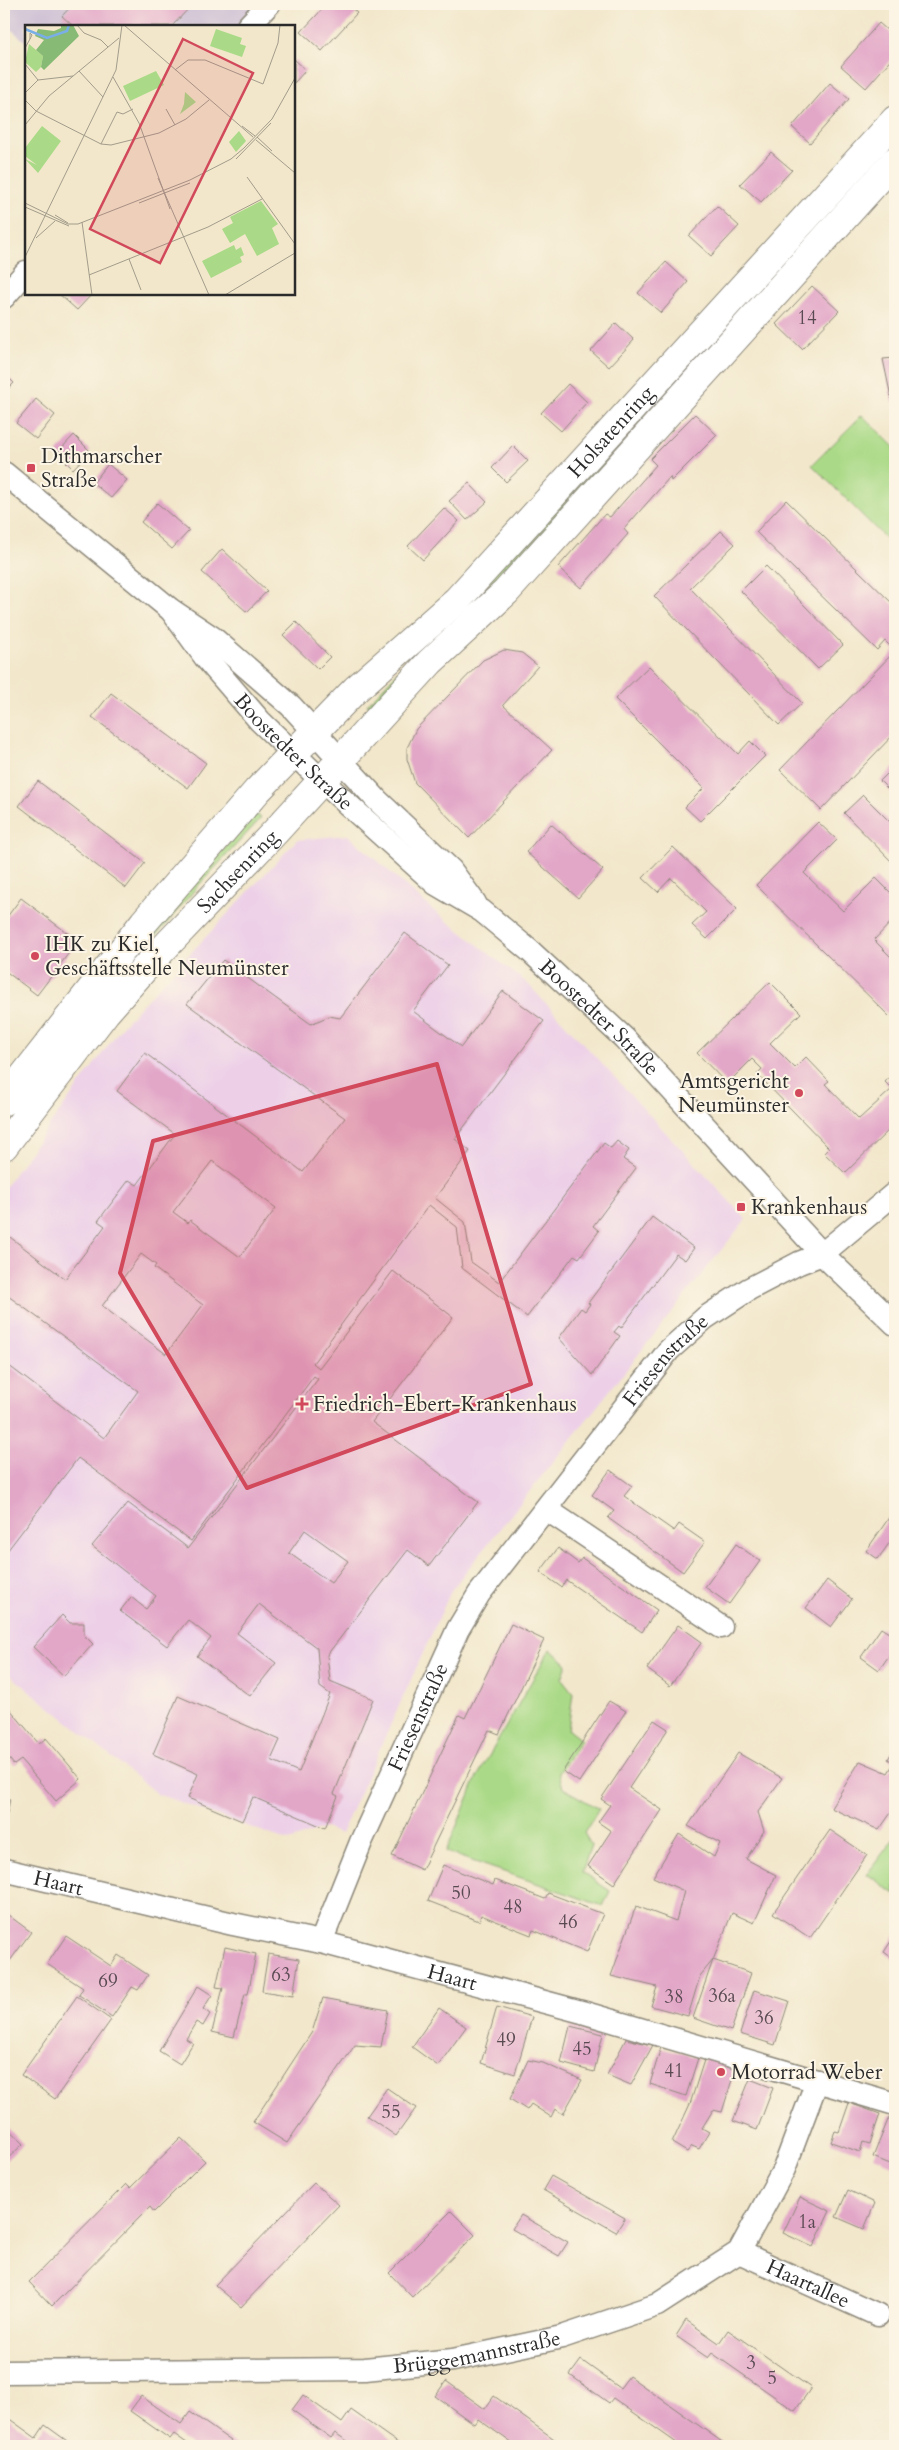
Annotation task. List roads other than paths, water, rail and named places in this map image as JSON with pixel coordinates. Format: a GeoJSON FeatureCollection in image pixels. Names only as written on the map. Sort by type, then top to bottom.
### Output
{"type":"FeatureCollection","features":[{"type":"Feature","properties":{"kind":"main road","name":"Holsatenring"},"geometry":{"type":"LineString","coordinates":[[315,731],[356,689],[457,600],[895,120]]}},
{"type":"Feature","properties":{"kind":"main road","name":"Holsatenring"},"geometry":{"type":"LineString","coordinates":[[340,762],[430,662],[506,592],[895,161]]}},
{"type":"Feature","properties":{"kind":"main road","name":"Sachsenring"},"geometry":{"type":"LineString","coordinates":[[4,1101],[144,922],[258,791],[315,731]]}},
{"type":"Feature","properties":{"kind":"main road","name":"Sachsenring"},"geometry":{"type":"LineString","coordinates":[[4,1146],[106,1012],[340,762]]}},
{"type":"Feature","properties":{"kind":"street"},"geometry":{"type":"LineString","coordinates":[[249,25],[269,4]]}},
{"type":"Feature","properties":{"kind":"street"},"geometry":{"type":"LineString","coordinates":[[4,297],[25,273]]}},
{"type":"Feature","properties":{"kind":"street","name":"Boostedter Straße"},"geometry":{"type":"LineString","coordinates":[[4,473],[171,610],[213,638],[291,706],[315,731],[340,762],[451,870],[482,912]]}},
{"type":"Feature","properties":{"kind":"street","name":"Boostedter Straße"},"geometry":{"type":"LineString","coordinates":[[171,610],[205,657],[260,721],[322,781],[436,884],[482,912],[530,951],[624,1038],[822,1254],[895,1324]]}},
{"type":"Feature","properties":{"kind":"street","name":"Friesenstraße"},"geometry":{"type":"LineString","coordinates":[[321,1942],[361,1842],[458,1629],[479,1594],[669,1350],[705,1318],[749,1289],[799,1263],[822,1254],[895,1194]]}},
{"type":"Feature","properties":{"kind":"street"},"geometry":{"type":"LineString","coordinates":[[546,1509],[722,1627]]}},
{"type":"Feature","properties":{"kind":"street","name":"Haart"},"geometry":{"type":"LineString","coordinates":[[4,1870],[233,1924],[321,1942],[582,2012],[895,2104]]}},
{"type":"Feature","properties":{"kind":"street","name":"Brüggemannstraße"},"geometry":{"type":"LineString","coordinates":[[4,2372],[365,2369],[453,2360],[562,2337],[656,2304],[739,2252],[784,2169],[817,2081]]}},
{"type":"Feature","properties":{"kind":"street","name":"Haartallee"},"geometry":{"type":"LineString","coordinates":[[739,2252],[878,2315]]}},
{"type":"Feature","properties":{"kind":"place","name":"Dithmarscher Straße"},"geometry":{"type":"Point","coordinates":[31,468]}},
{"type":"Feature","properties":{"kind":"place","name":"IHK zu Kiel, Geschäftsstelle Neumünster"},"geometry":{"type":"Point","coordinates":[35,956]}},
{"type":"Feature","properties":{"kind":"place","name":"Amtsgericht Neumünster"},"geometry":{"type":"Point","coordinates":[799,1093]}},
{"type":"Feature","properties":{"kind":"place","name":"Krankenhaus"},"geometry":{"type":"Point","coordinates":[741,1207]}},
{"type":"Feature","properties":{"kind":"place","name":"Friedrich-Ebert-Krankenhaus"},"geometry":{"type":"Point","coordinates":[302,1404]}},
{"type":"Feature","properties":{"kind":"place","name":"Motorrad Weber"},"geometry":{"type":"Point","coordinates":[721,2072]}}]}
